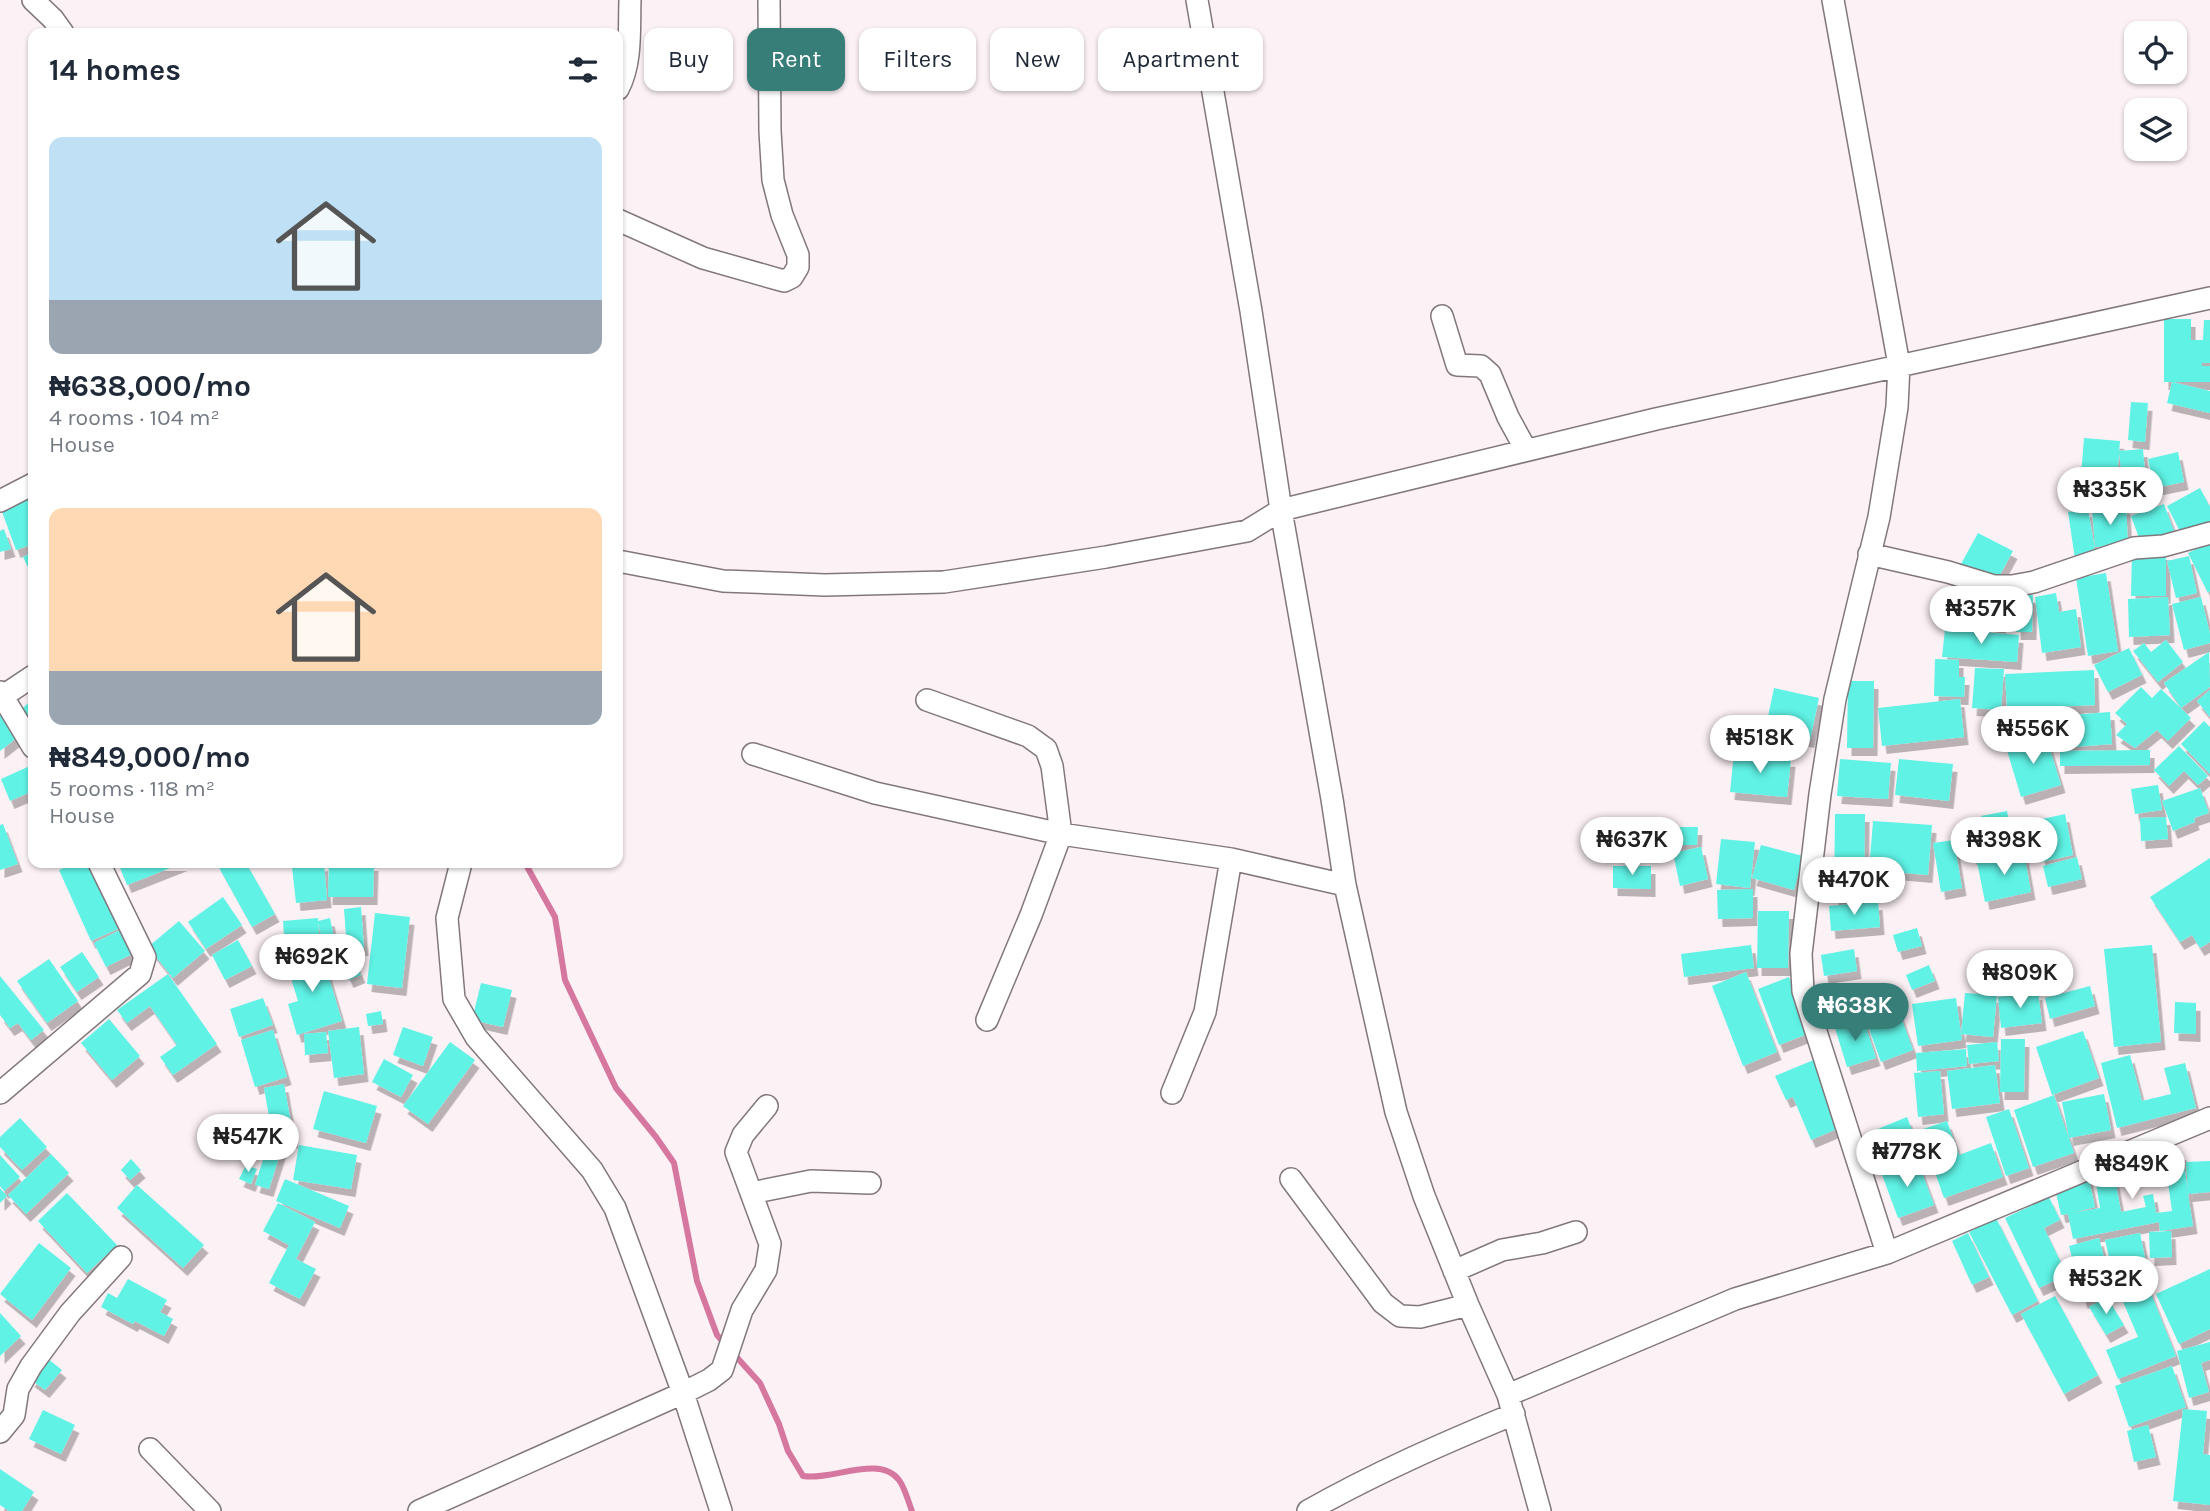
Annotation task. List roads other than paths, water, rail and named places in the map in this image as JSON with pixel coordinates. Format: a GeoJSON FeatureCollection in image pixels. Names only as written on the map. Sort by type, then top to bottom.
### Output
{"type":"FeatureCollection","features":[{"type":"Feature","properties":{"kind":"street"},"geometry":{"type":"LineString","coordinates":[[33,0],[59,28]]}},
{"type":"Feature","properties":{"kind":"street"},"geometry":{"type":"LineString","coordinates":[[623,80],[629,46],[630,0]]}},
{"type":"Feature","properties":{"kind":"street"},"geometry":{"type":"LineString","coordinates":[[623,222],[703,258],[784,281],[792,277],[798,267],[798,255],[782,215],[773,180],[769,0]]}},
{"type":"Feature","properties":{"kind":"street"},"geometry":{"type":"LineString","coordinates":[[1197,0],[1345,885],[1396,1112],[1424,1196],[1511,1405],[1540,1511]]}},
{"type":"Feature","properties":{"kind":"street"},"geometry":{"type":"LineString","coordinates":[[1833,0],[1899,365],[1898,407],[1879,517],[1835,699],[1820,794],[1801,954],[1803,991],[1887,1253]]}},
{"type":"Feature","properties":{"kind":"street"},"geometry":{"type":"LineString","coordinates":[[623,562],[736,582],[825,585],[944,582],[1105,557],[1247,531],[1281,509],[1656,419],[2210,298]]}},
{"type":"Feature","properties":{"kind":"street"},"geometry":{"type":"LineString","coordinates":[[1442,316],[1457,365],[1480,366],[1490,374],[1526,450]]}},
{"type":"Feature","properties":{"kind":"street"},"geometry":{"type":"LineString","coordinates":[[0,501],[28,487]]}},
{"type":"Feature","properties":{"kind":"street"},"geometry":{"type":"LineString","coordinates":[[1869,554],[1948,572],[1994,586],[2012,586],[2034,582],[2134,548],[2163,546],[2210,533]]}},
{"type":"Feature","properties":{"kind":"street"},"geometry":{"type":"LineString","coordinates":[[28,679],[1,696],[28,739]]}},
{"type":"Feature","properties":{"kind":"street"},"geometry":{"type":"LineString","coordinates":[[927,700],[1028,736],[1046,749],[1052,766],[1061,834],[987,1020]]}},
{"type":"Feature","properties":{"kind":"street"},"geometry":{"type":"LineString","coordinates":[[753,754],[875,793],[1061,834],[1231,859],[1345,885]]}},
{"type":"Feature","properties":{"kind":"street"},"geometry":{"type":"LineString","coordinates":[[1172,1093],[1205,1012],[1231,859]]}},
{"type":"Feature","properties":{"kind":"street"},"geometry":{"type":"LineString","coordinates":[[0,1093],[140,974],[145,957],[101,868]]}},
{"type":"Feature","properties":{"kind":"street"},"geometry":{"type":"LineString","coordinates":[[460,868],[447,918],[454,999],[475,1037],[592,1170],[615,1208],[683,1393],[721,1511]]}},
{"type":"Feature","properties":{"kind":"street"},"geometry":{"type":"LineString","coordinates":[[419,1511],[683,1393],[722,1370],[742,1310],[765,1270],[770,1244],[736,1152],[743,1135],[767,1106]]}},
{"type":"Feature","properties":{"kind":"street"},"geometry":{"type":"LineString","coordinates":[[1308,1511],[1356,1484],[1443,1443],[1511,1405],[1735,1299],[1887,1253],[2210,1118]]}},
{"type":"Feature","properties":{"kind":"street"},"geometry":{"type":"LineString","coordinates":[[1291,1179],[1382,1303],[1400,1316],[1420,1317],[1468,1305]]}},
{"type":"Feature","properties":{"kind":"street"},"geometry":{"type":"LineString","coordinates":[[751,1193],[811,1181],[870,1183]]}},
{"type":"Feature","properties":{"kind":"street"},"geometry":{"type":"LineString","coordinates":[[1454,1271],[1502,1250],[1542,1244],[1576,1232]]}},
{"type":"Feature","properties":{"kind":"street"},"geometry":{"type":"LineString","coordinates":[[0,1432],[14,1415],[18,1389],[31,1366],[69,1313],[121,1257]]}},
{"type":"Feature","properties":{"kind":"street"},"geometry":{"type":"LineString","coordinates":[[150,1449],[210,1511]]}},
{"type":"Feature","properties":{"kind":"waterway"},"geometry":{"type":"LineString","coordinates":[[528,868],[555,917],[565,980],[616,1088],[674,1163],[697,1281],[717,1335],[725,1344]]}},
{"type":"Feature","properties":{"kind":"waterway"},"geometry":{"type":"LineString","coordinates":[[732,1352],[760,1383],[788,1451],[803,1476],[880,1469],[899,1480],[912,1511]]}}]}
